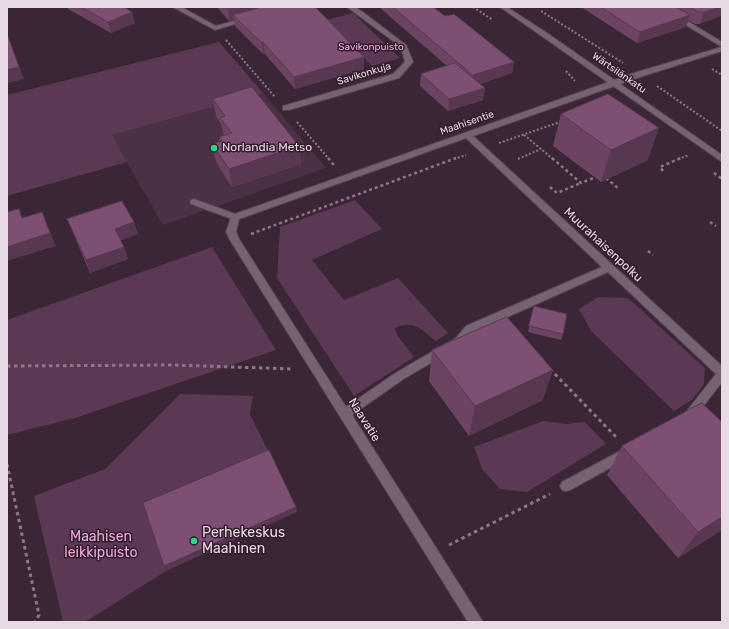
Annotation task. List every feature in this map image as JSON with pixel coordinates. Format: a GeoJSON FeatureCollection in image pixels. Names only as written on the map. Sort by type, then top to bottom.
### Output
{"type":"FeatureCollection","features":[{"type":"Feature","properties":{"kind":"street"},"geometry":{"type":"LineString","coordinates":[[176,7],[215,28],[252,18]]}},
{"type":"Feature","properties":{"kind":"street","name":"Savikonkuja"},"geometry":{"type":"LineString","coordinates":[[286,108],[396,76],[409,62],[404,46],[362,14],[350,7]]}},
{"type":"Feature","properties":{"kind":"street","name":"Wärtsilänkatu"},"geometry":{"type":"LineString","coordinates":[[503,7],[545,34],[722,159]]}},
{"type":"Feature","properties":{"kind":"street"},"geometry":{"type":"LineString","coordinates":[[659,7],[722,46]]}},
{"type":"Feature","properties":{"kind":"street","name":"Maahisentie"},"geometry":{"type":"LineString","coordinates":[[235,217],[615,83],[722,49]]}},
{"type":"Feature","properties":{"kind":"street","name":"Muurahaisenpolku"},"geometry":{"type":"LineString","coordinates":[[467,135],[610,267],[722,374]]}},
{"type":"Feature","properties":{"kind":"street"},"geometry":{"type":"LineString","coordinates":[[194,202],[235,217],[233,236]]}},
{"type":"Feature","properties":{"kind":"street","name":"Naavatie"},"geometry":{"type":"LineString","coordinates":[[233,236],[476,622]]}},
{"type":"Feature","properties":{"kind":"street"},"geometry":{"type":"LineString","coordinates":[[345,414],[401,375],[460,341],[470,329],[610,267]]}},
{"type":"Feature","properties":{"kind":"street"},"geometry":{"type":"LineString","coordinates":[[681,422],[687,419],[722,374]]}},
{"type":"Feature","properties":{"kind":"street"},"geometry":{"type":"LineString","coordinates":[[566,486],[632,449]]}},
{"type":"Feature","properties":{"kind":"path"},"geometry":{"type":"LineString","coordinates":[[708,66],[722,75]]}},
{"type":"Feature","properties":{"kind":"path"},"geometry":{"type":"LineString","coordinates":[[524,135],[582,183]]}},
{"type":"Feature","properties":{"kind":"path"},"geometry":{"type":"LineString","coordinates":[[523,163],[517,158],[541,150]]}},
{"type":"Feature","properties":{"kind":"path"},"geometry":{"type":"LineString","coordinates":[[663,170],[660,167],[689,155]]}},
{"type":"Feature","properties":{"kind":"path"},"geometry":{"type":"LineString","coordinates":[[546,183],[557,193],[601,174],[619,189]]}},
{"type":"Feature","properties":{"kind":"path"},"geometry":{"type":"LineString","coordinates":[[233,236],[357,196]]}},
{"type":"Feature","properties":{"kind":"path"},"geometry":{"type":"LineString","coordinates":[[710,222],[716,226]]}},
{"type":"Feature","properties":{"kind":"path"},"geometry":{"type":"LineString","coordinates":[[648,251],[653,255]]}},
{"type":"Feature","properties":{"kind":"path"},"geometry":{"type":"LineString","coordinates":[[7,366],[173,365],[317,370]]}},
{"type":"Feature","properties":{"kind":"path"},"geometry":{"type":"LineString","coordinates":[[548,367],[632,449]]}},
{"type":"Feature","properties":{"kind":"path"},"geometry":{"type":"LineString","coordinates":[[7,464],[39,615],[35,622]]}},
{"type":"Feature","properties":{"kind":"path"},"geometry":{"type":"LineString","coordinates":[[432,553],[566,486]]}},
{"type":"Feature","properties":{"kind":"shaded area","name":"Norlandia Metso"},"geometry":{"type":"Polygon","coordinates":[[[263,93],[326,168],[163,225],[111,135],[263,93]]]}},
{"type":"Feature","properties":{"kind":"green space","name":"Savikonpuisto"},"geometry":{"type":"Polygon","coordinates":[[[353,13],[400,58],[372,66],[327,20],[353,13]]]}},
{"type":"Feature","properties":{"kind":"green space"},"geometry":{"type":"Polygon","coordinates":[[[219,42],[263,93],[112,135],[127,162],[7,196],[7,95],[219,42]]]}},
{"type":"Feature","properties":{"kind":"green space"},"geometry":{"type":"Polygon","coordinates":[[[355,200],[382,229],[312,260],[344,300],[398,278],[448,333],[436,341],[412,325],[395,328],[397,335],[414,357],[354,396],[277,278],[280,227],[355,200]]]}},
{"type":"Feature","properties":{"kind":"green space"},"geometry":{"type":"Polygon","coordinates":[[[212,247],[276,350],[75,418],[7,435],[7,320],[212,247]]]}},
{"type":"Feature","properties":{"kind":"green space"},"geometry":{"type":"Polygon","coordinates":[[[598,297],[628,298],[705,368],[704,384],[692,400],[674,411],[591,331],[579,309],[598,297]]]}},
{"type":"Feature","properties":{"kind":"green space","name":"Maahisen leikkipuisto"},"geometry":{"type":"Polygon","coordinates":[[[180,394],[253,396],[250,414],[270,455],[146,508],[166,571],[85,622],[63,622],[34,496],[105,469],[180,394]]]}},
{"type":"Feature","properties":{"kind":"green space"},"geometry":{"type":"Polygon","coordinates":[[[543,421],[566,424],[585,422],[606,444],[527,492],[500,489],[482,469],[474,447],[543,421]]]}},
{"type":"Feature","properties":{"kind":"building"},"geometry":{"type":"Polygon","coordinates":[[[82,7],[124,7],[132,12],[108,22],[82,7]]]}},
{"type":"Feature","properties":{"kind":"building"},"geometry":{"type":"Polygon","coordinates":[[[226,7],[237,7],[228,9],[226,7]]]}},
{"type":"Feature","properties":{"kind":"building"},"geometry":{"type":"Polygon","coordinates":[[[262,7],[315,7],[364,57],[294,77],[263,42],[262,43],[233,15],[262,7]]]}},
{"type":"Feature","properties":{"kind":"building"},"geometry":{"type":"Polygon","coordinates":[[[393,7],[433,7],[445,16],[454,14],[514,62],[473,75],[393,7]]]}},
{"type":"Feature","properties":{"kind":"building"},"geometry":{"type":"Polygon","coordinates":[[[601,7],[676,7],[690,15],[640,32],[601,7]]]}},
{"type":"Feature","properties":{"kind":"building"},"geometry":{"type":"Polygon","coordinates":[[[690,7],[720,7],[699,12],[690,7]]]}},
{"type":"Feature","properties":{"kind":"building"},"geometry":{"type":"Polygon","coordinates":[[[7,33],[19,67],[7,70],[7,33]]]}},
{"type":"Feature","properties":{"kind":"building"},"geometry":{"type":"Polygon","coordinates":[[[455,63],[485,88],[449,99],[421,74],[455,63]]]}},
{"type":"Feature","properties":{"kind":"building"},"geometry":{"type":"Polygon","coordinates":[[[252,87],[299,146],[229,169],[212,144],[222,141],[219,137],[232,133],[220,118],[225,116],[213,99],[252,87]]]}},
{"type":"Feature","properties":{"kind":"building"},"geometry":{"type":"Polygon","coordinates":[[[608,94],[659,128],[611,150],[561,114],[608,94]]]}},
{"type":"Feature","properties":{"kind":"building"},"geometry":{"type":"Polygon","coordinates":[[[122,201],[134,222],[115,229],[124,247],[86,260],[67,219],[122,201]]]}},
{"type":"Feature","properties":{"kind":"building"},"geometry":{"type":"Polygon","coordinates":[[[19,209],[22,218],[42,212],[50,233],[7,247],[7,212],[19,209]]]}},
{"type":"Feature","properties":{"kind":"building"},"geometry":{"type":"Polygon","coordinates":[[[534,306],[567,314],[563,334],[529,326],[534,306]]]}},
{"type":"Feature","properties":{"kind":"building"},"geometry":{"type":"Polygon","coordinates":[[[507,317],[553,370],[475,406],[432,350],[507,317]]]}},
{"type":"Feature","properties":{"kind":"building"},"geometry":{"type":"Polygon","coordinates":[[[702,403],[722,422],[722,517],[698,532],[622,446],[702,403]]]}},
{"type":"Feature","properties":{"kind":"building","name":"Perhekeskus Maahinen"},"geometry":{"type":"Polygon","coordinates":[[[269,450],[296,507],[164,566],[143,503],[269,450]]]}},
{"type":"Feature","properties":{"kind":"place","name":"Norlandia Metso"},"geometry":{"type":"Point","coordinates":[214,148]}},
{"type":"Feature","properties":{"kind":"place","name":"Perhekeskus Maahinen"},"geometry":{"type":"Point","coordinates":[194,541]}}]}
